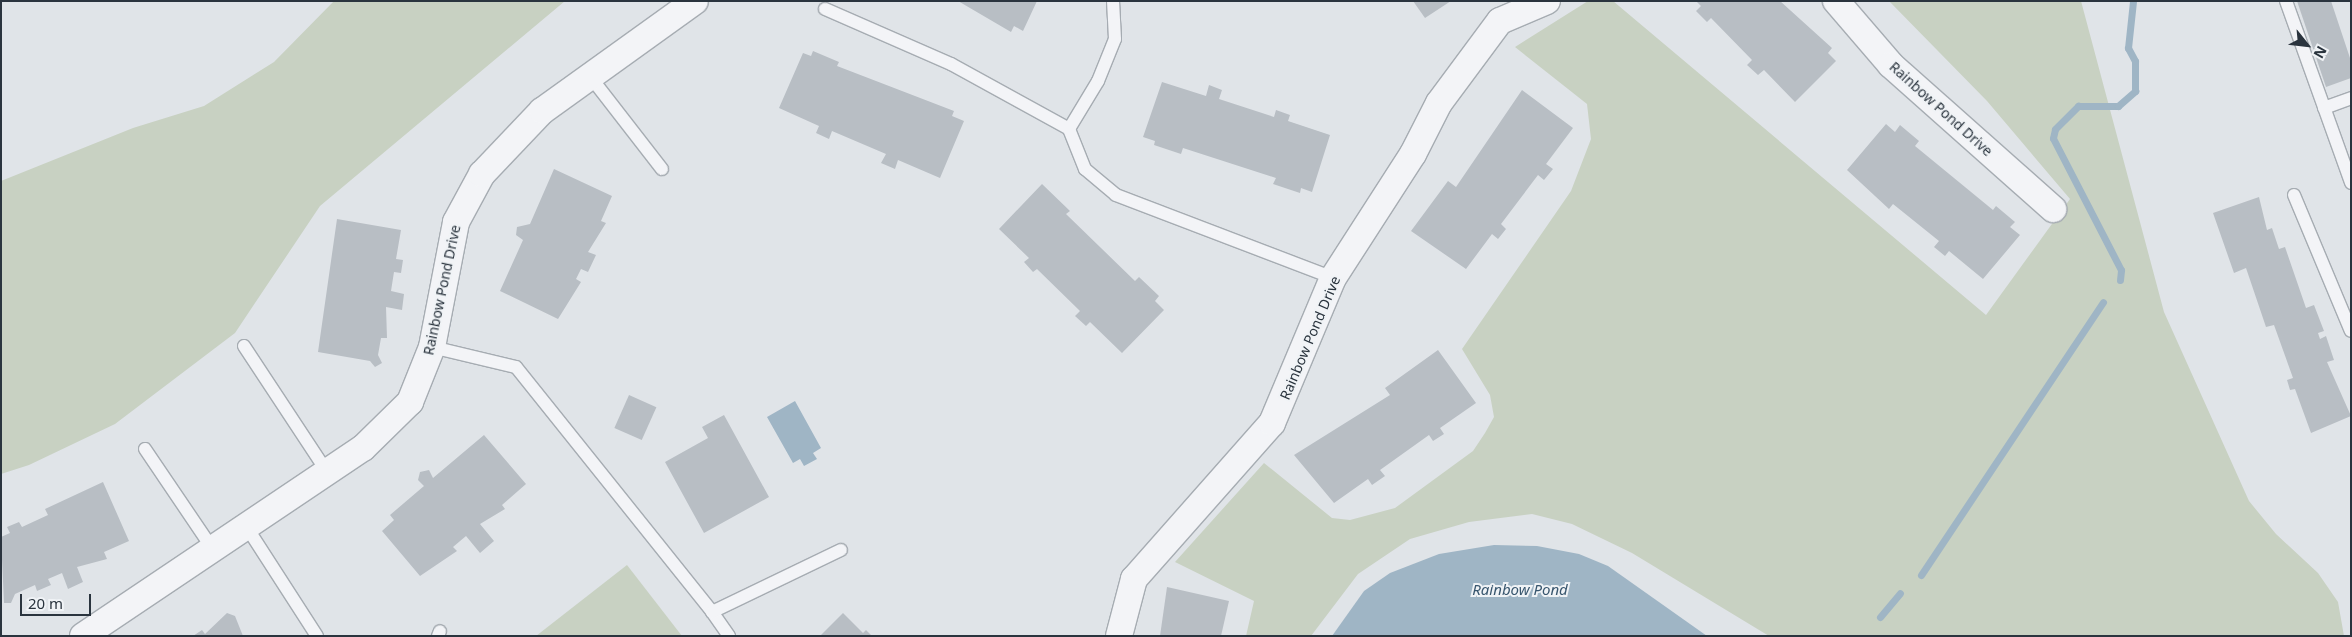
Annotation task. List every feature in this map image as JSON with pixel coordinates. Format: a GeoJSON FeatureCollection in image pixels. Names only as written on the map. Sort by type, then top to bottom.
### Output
{"type":"FeatureCollection","features":[{"type":"Feature","properties":{"kind":"street","name":"Rainbow Pond Drive"},"geometry":{"type":"LineString","coordinates":[[83,636],[363,448],[410,402],[432,347],[456,222],[482,174],[542,111],[589,75],[695,1]]}},
{"type":"Feature","properties":{"kind":"street","name":"Rainbow Pond Drive"},"geometry":{"type":"LineString","coordinates":[[1119,636],[1134,579],[1272,423],[1334,278],[1413,154],[1439,104],[1500,21],[1547,1]]}},
{"type":"Feature","properties":{"kind":"street","name":"Rainbow Pond Drive"},"geometry":{"type":"LineString","coordinates":[[1836,1],[1891,65],[2053,209]]}},
{"type":"Feature","properties":{"kind":"lane"},"geometry":{"type":"LineString","coordinates":[[1068,129],[1098,81],[1115,39],[1113,1]]}},
{"type":"Feature","properties":{"kind":"lane"},"geometry":{"type":"LineString","coordinates":[[2286,1],[2351,184]]}},
{"type":"Feature","properties":{"kind":"lane"},"geometry":{"type":"LineString","coordinates":[[825,9],[952,64],[1068,129],[1085,169],[1116,195],[1334,278]]}},
{"type":"Feature","properties":{"kind":"lane"},"geometry":{"type":"LineString","coordinates":[[589,75],[662,169]]}},
{"type":"Feature","properties":{"kind":"lane"},"geometry":{"type":"LineString","coordinates":[[2324,108],[2351,98]]}},
{"type":"Feature","properties":{"kind":"lane"},"geometry":{"type":"LineString","coordinates":[[2294,195],[2351,331]]}},
{"type":"Feature","properties":{"kind":"lane"},"geometry":{"type":"LineString","coordinates":[[244,346],[327,472]]}},
{"type":"Feature","properties":{"kind":"lane"},"geometry":{"type":"LineString","coordinates":[[432,347],[516,367],[712,612],[729,636]]}},
{"type":"Feature","properties":{"kind":"lane"},"geometry":{"type":"LineString","coordinates":[[145,449],[212,548]]}},
{"type":"Feature","properties":{"kind":"lane"},"geometry":{"type":"LineString","coordinates":[[246,526],[317,636]]}},
{"type":"Feature","properties":{"kind":"lane"},"geometry":{"type":"LineString","coordinates":[[712,612],[840,550]]}},
{"type":"Feature","properties":{"kind":"green space"},"geometry":{"type":"Polygon","coordinates":[[[334,1],[565,1],[320,206],[235,333],[115,424],[29,465],[1,474],[1,181],[133,128],[204,106],[274,62],[334,1]]]}},
{"type":"Feature","properties":{"kind":"green space"},"geometry":{"type":"Polygon","coordinates":[[[1588,1],[1613,1],[1986,315],[2070,199],[1987,101],[1889,1],[2081,1],[2164,312],[2249,501],[2276,534],[2318,573],[2338,602],[2344,636],[1769,636],[1632,553],[1572,524],[1532,514],[1469,522],[1410,539],[1358,574],[1311,636],[1246,636],[1254,601],[1175,562],[1264,463],[1332,518],[1350,520],[1395,508],[1473,451],[1494,417],[1490,395],[1462,349],[1571,191],[1591,139],[1587,104],[1515,47],[1588,1]]]}},
{"type":"Feature","properties":{"kind":"green space"},"geometry":{"type":"Polygon","coordinates":[[[627,565],[682,636],[536,636],[627,565]]]}},
{"type":"Feature","properties":{"kind":"water"},"geometry":{"type":"Polygon","coordinates":[[[795,401],[821,448],[813,453],[817,459],[804,466],[800,459],[793,463],[767,417],[795,401]]]}},
{"type":"Feature","properties":{"kind":"water","name":"Rainbow Pond"},"geometry":{"type":"Polygon","coordinates":[[[1494,545],[1537,546],[1579,554],[1608,566],[1707,636],[1332,636],[1364,591],[1390,573],[1439,554],[1494,545]]]}},
{"type":"Feature","properties":{"kind":"building"},"geometry":{"type":"Polygon","coordinates":[[[958,1],[1037,1],[1023,31],[1014,26],[1011,32],[958,1]]]}},
{"type":"Feature","properties":{"kind":"building"},"geometry":{"type":"Polygon","coordinates":[[[1413,1],[1451,1],[1425,18],[1413,1]]]}},
{"type":"Feature","properties":{"kind":"building"},"geometry":{"type":"Polygon","coordinates":[[[1696,1],[1780,1],[1832,48],[1828,53],[1836,61],[1795,102],[1764,70],[1758,75],[1747,65],[1752,60],[1711,18],[1707,22],[1696,11],[1701,6],[1696,1]]]}},
{"type":"Feature","properties":{"kind":"building"},"geometry":{"type":"Polygon","coordinates":[[[2297,1],[2331,1],[2351,61],[2351,78],[2326,87],[2297,1]]]}},
{"type":"Feature","properties":{"kind":"building"},"geometry":{"type":"Polygon","coordinates":[[[813,51],[839,62],[837,66],[954,111],[952,116],[964,121],[940,178],[898,160],[895,169],[881,163],[886,154],[832,131],[829,139],[816,133],[819,126],[779,108],[803,53],[811,56],[813,51]]]}},
{"type":"Feature","properties":{"kind":"building"},"geometry":{"type":"Polygon","coordinates":[[[1162,82],[1206,96],[1209,85],[1222,90],[1219,99],[1274,117],[1276,110],[1290,115],[1288,121],[1330,135],[1312,192],[1301,188],[1300,193],[1273,184],[1276,178],[1183,148],[1181,154],[1154,145],[1155,141],[1143,137],[1162,82]]]}},
{"type":"Feature","properties":{"kind":"building"},"geometry":{"type":"Polygon","coordinates":[[[1522,90],[1573,128],[1546,164],[1553,169],[1544,180],[1538,175],[1501,224],[1506,229],[1498,239],[1492,234],[1466,269],[1411,231],[1448,181],[1456,187],[1522,90]]]}},
{"type":"Feature","properties":{"kind":"building"},"geometry":{"type":"Polygon","coordinates":[[[1886,124],[1895,132],[1900,125],[1919,141],[1915,146],[1993,210],[1996,206],[2015,222],[2010,227],[2020,235],[1983,279],[1949,251],[1945,256],[1934,247],[1939,241],[1893,204],[1889,209],[1847,170],[1886,124]]]}},
{"type":"Feature","properties":{"kind":"building"},"geometry":{"type":"Polygon","coordinates":[[[554,169],[612,196],[601,221],[606,223],[588,252],[596,255],[588,272],[581,269],[576,279],[581,282],[558,319],[500,291],[523,240],[516,235],[517,227],[530,224],[554,169]]]}},
{"type":"Feature","properties":{"kind":"building"},"geometry":{"type":"Polygon","coordinates":[[[1042,184],[1070,211],[1066,214],[1135,281],[1139,277],[1159,296],[1155,301],[1164,310],[1122,353],[1090,322],[1086,326],[1075,316],[1080,311],[1037,269],[1033,272],[1024,262],[1029,258],[999,229],[1042,184]]]}},
{"type":"Feature","properties":{"kind":"building"},"geometry":{"type":"Polygon","coordinates":[[[2259,197],[2267,230],[2272,228],[2279,249],[2285,247],[2306,308],[2314,305],[2324,331],[2318,333],[2320,339],[2326,336],[2334,360],[2327,362],[2351,416],[2311,433],[2295,389],[2290,390],[2287,380],[2293,378],[2274,325],[2266,327],[2246,268],[2234,273],[2213,213],[2259,197]]]}},
{"type":"Feature","properties":{"kind":"building"},"geometry":{"type":"Polygon","coordinates":[[[337,219],[401,230],[396,259],[403,260],[401,273],[394,272],[391,291],[404,294],[402,310],[386,307],[387,338],[381,338],[378,355],[382,363],[375,367],[370,361],[318,352],[337,219]]]}},
{"type":"Feature","properties":{"kind":"building"},"geometry":{"type":"Polygon","coordinates":[[[1438,350],[1476,403],[1440,428],[1444,434],[1433,441],[1429,435],[1380,470],[1385,476],[1372,485],[1368,479],[1334,503],[1294,455],[1390,395],[1385,388],[1438,350]]]}},
{"type":"Feature","properties":{"kind":"building"},"geometry":{"type":"Polygon","coordinates":[[[629,395],[656,407],[642,440],[614,428],[629,395]]]}},
{"type":"Feature","properties":{"kind":"building"},"geometry":{"type":"Polygon","coordinates":[[[724,415],[769,497],[704,533],[665,462],[708,438],[702,427],[724,415]]]}},
{"type":"Feature","properties":{"kind":"building"},"geometry":{"type":"Polygon","coordinates":[[[484,435],[526,484],[502,505],[505,509],[480,524],[494,541],[480,553],[466,536],[453,547],[457,551],[420,576],[382,531],[394,520],[390,515],[424,486],[418,480],[420,472],[429,470],[433,478],[484,435]]]}},
{"type":"Feature","properties":{"kind":"building"},"geometry":{"type":"Polygon","coordinates":[[[103,482],[129,541],[104,552],[107,559],[77,567],[83,582],[68,589],[62,573],[48,579],[51,585],[37,591],[35,585],[15,594],[11,603],[4,603],[1,537],[10,533],[7,527],[19,522],[22,527],[48,515],[45,509],[103,482]]]}},
{"type":"Feature","properties":{"kind":"building"},"geometry":{"type":"Polygon","coordinates":[[[1167,587],[1229,601],[1221,636],[1160,636],[1167,587]]]}},
{"type":"Feature","properties":{"kind":"building"},"geometry":{"type":"Polygon","coordinates":[[[227,613],[235,616],[243,636],[193,636],[202,630],[205,634],[227,613]]]}},
{"type":"Feature","properties":{"kind":"building"},"geometry":{"type":"Polygon","coordinates":[[[843,613],[863,633],[866,630],[872,636],[820,636],[843,613]]]}},
{"type":"Feature","properties":{"kind":"waterway"},"geometry":{"type":"LineString","coordinates":[[2120,280],[2121,270],[2053,138],[2055,129],[2078,106],[2118,106],[2135,91],[2135,61],[2128,48],[2133,1]]}},
{"type":"Feature","properties":{"kind":"waterway"},"geometry":{"type":"LineString","coordinates":[[1921,575],[2103,302]]}},
{"type":"Feature","properties":{"kind":"waterway"},"geometry":{"type":"LineString","coordinates":[[1880,617],[1900,593]]}}]}
